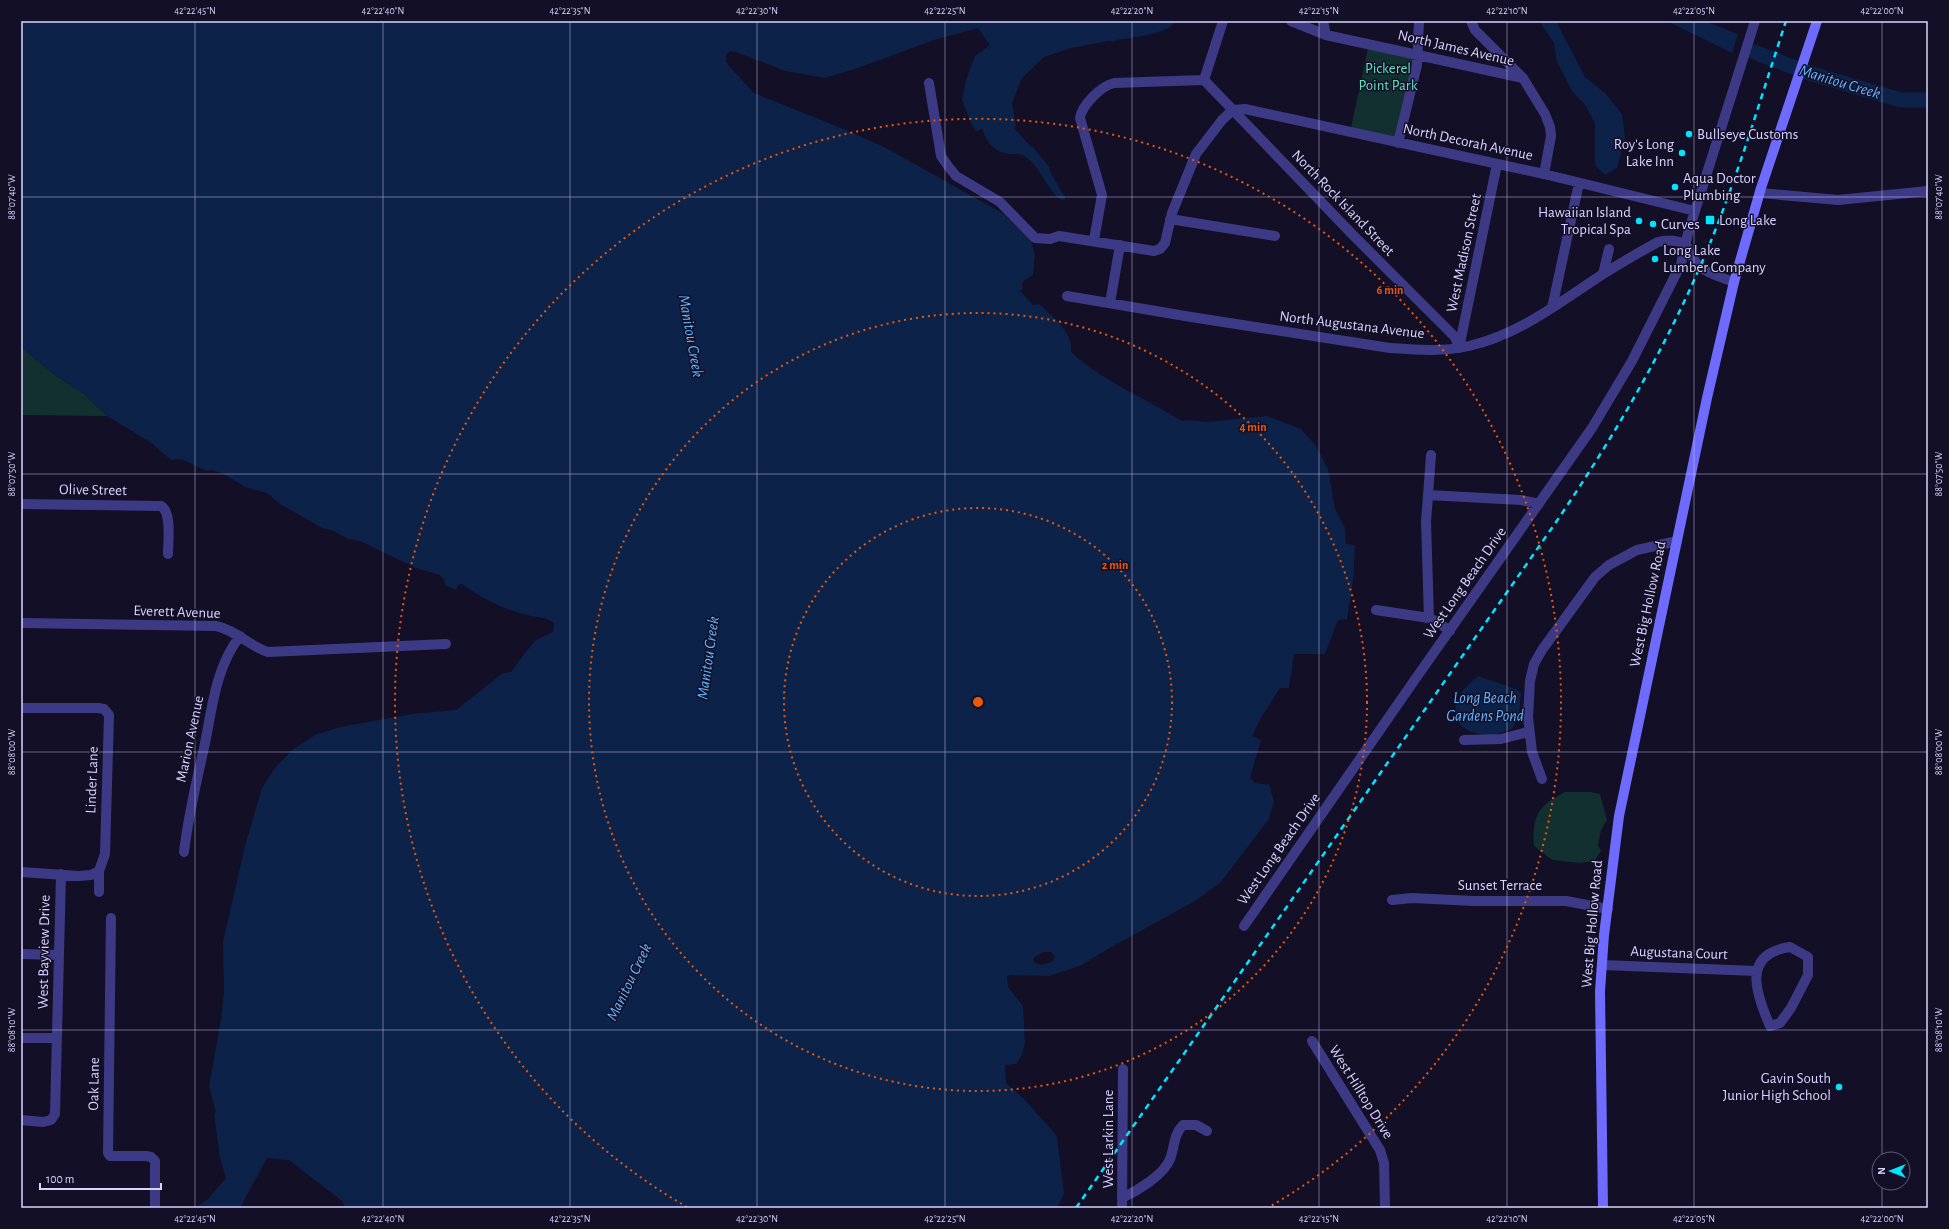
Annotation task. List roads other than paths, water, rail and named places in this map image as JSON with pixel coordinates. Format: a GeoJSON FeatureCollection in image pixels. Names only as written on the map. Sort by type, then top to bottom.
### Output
{"type":"FeatureCollection","features":[{"type":"Feature","properties":{"kind":"main road","name":"West Big Hollow Road"},"geometry":{"type":"LineString","coordinates":[[1603,1208],[1600,991],[1619,816],[1706,398],[1734,282],[1760,193],[1817,21]]}},
{"type":"Feature","properties":{"kind":"street"},"geometry":{"type":"LineString","coordinates":[[1094,240],[1102,195],[1080,118],[1083,108],[1107,85],[1114,83],[1204,80],[1223,21]]}},
{"type":"Feature","properties":{"kind":"street","name":"North James Avenue"},"geometry":{"type":"LineString","coordinates":[[1291,21],[1326,35],[1523,78]]}},
{"type":"Feature","properties":{"kind":"street"},"geometry":{"type":"LineString","coordinates":[[1323,21],[1326,35]]}},
{"type":"Feature","properties":{"kind":"street"},"geometry":{"type":"LineString","coordinates":[[1398,142],[1417,65],[1419,21]]}},
{"type":"Feature","properties":{"kind":"street"},"geometry":{"type":"LineString","coordinates":[[1471,21],[1475,30],[1495,48],[1523,78],[1550,126],[1551,136],[1544,174]]}},
{"type":"Feature","properties":{"kind":"street","name":"West Long Beach Drive"},"geometry":{"type":"LineString","coordinates":[[1244,926],[1592,428],[1614,393],[1681,264],[1695,211],[1755,21]]}},
{"type":"Feature","properties":{"kind":"street","name":"North Rock Island Street"},"geometry":{"type":"LineString","coordinates":[[1204,80],[1351,233],[1455,337],[1459,348]]}},
{"type":"Feature","properties":{"kind":"street"},"geometry":{"type":"LineString","coordinates":[[928,83],[941,156],[952,172],[1000,202],[1036,238],[1050,239],[1059,236],[1094,240],[1154,251],[1160,249],[1167,237],[1170,219],[1196,154],[1222,120],[1233,110]]}},
{"type":"Feature","properties":{"kind":"street","name":"North Decorah Avenue"},"geometry":{"type":"LineString","coordinates":[[1233,110],[1244,109],[1398,142],[1544,174],[1695,211]]}},
{"type":"Feature","properties":{"kind":"street","name":"West Madison Street"},"geometry":{"type":"LineString","coordinates":[[1459,348],[1497,164]]}},
{"type":"Feature","properties":{"kind":"street"},"geometry":{"type":"LineString","coordinates":[[1552,308],[1579,183]]}},
{"type":"Feature","properties":{"kind":"street"},"geometry":{"type":"LineString","coordinates":[[1760,193],[1838,200],[1928,191]]}},
{"type":"Feature","properties":{"kind":"street"},"geometry":{"type":"LineString","coordinates":[[1170,219],[1275,236]]}},
{"type":"Feature","properties":{"kind":"street","name":"North Augustana Avenue"},"geometry":{"type":"LineString","coordinates":[[1067,296],[1390,348],[1418,351],[1459,348],[1495,338],[1520,328],[1603,274],[1658,242],[1676,240],[1686,244]]}},
{"type":"Feature","properties":{"kind":"street"},"geometry":{"type":"LineString","coordinates":[[1686,244],[1696,264],[1705,272],[1734,282]]}},
{"type":"Feature","properties":{"kind":"street"},"geometry":{"type":"LineString","coordinates":[[1110,303],[1120,245]]}},
{"type":"Feature","properties":{"kind":"street"},"geometry":{"type":"LineString","coordinates":[[1603,274],[1609,249]]}},
{"type":"Feature","properties":{"kind":"street"},"geometry":{"type":"LineString","coordinates":[[1429,618],[1426,565],[1431,455]]}},
{"type":"Feature","properties":{"kind":"street"},"geometry":{"type":"LineString","coordinates":[[1428,495],[1521,500],[1539,504]]}},
{"type":"Feature","properties":{"kind":"street","name":"Olive Street"},"geometry":{"type":"LineString","coordinates":[[21,504],[164,507],[168,517],[168,554]]}},
{"type":"Feature","properties":{"kind":"street"},"geometry":{"type":"LineString","coordinates":[[1542,779],[1532,752],[1528,732],[1530,681],[1534,664],[1542,650],[1595,577],[1622,556],[1637,550],[1677,541]]}},
{"type":"Feature","properties":{"kind":"street"},"geometry":{"type":"LineString","coordinates":[[1376,610],[1429,618],[1450,631]]}},
{"type":"Feature","properties":{"kind":"street","name":"Everett Avenue"},"geometry":{"type":"LineString","coordinates":[[21,623],[216,626],[231,630],[261,650],[268,652],[446,644]]}},
{"type":"Feature","properties":{"kind":"street","name":"Marion Avenue"},"geometry":{"type":"LineString","coordinates":[[184,852],[187,824],[217,686],[229,650],[240,636]]}},
{"type":"Feature","properties":{"kind":"street","name":"Linder Lane"},"geometry":{"type":"LineString","coordinates":[[21,708],[104,709],[110,720],[105,854],[98,871],[99,892]]}},
{"type":"Feature","properties":{"kind":"street"},"geometry":{"type":"LineString","coordinates":[[1464,740],[1501,739],[1528,732]]}},
{"type":"Feature","properties":{"kind":"street"},"geometry":{"type":"LineString","coordinates":[[21,872],[91,876],[98,871]]}},
{"type":"Feature","properties":{"kind":"street","name":"West Bayview Drive"},"geometry":{"type":"LineString","coordinates":[[21,1120],[43,1122],[51,1120],[55,1114],[61,874]]}},
{"type":"Feature","properties":{"kind":"street","name":"Sunset Terrace"},"geometry":{"type":"LineString","coordinates":[[1392,900],[1412,898],[1474,901],[1566,901],[1608,909]]}},
{"type":"Feature","properties":{"kind":"street","name":"Oak Lane"},"geometry":{"type":"LineString","coordinates":[[111,918],[108,1152],[110,1156],[146,1156],[151,1157],[155,1161],[155,1208]]}},
{"type":"Feature","properties":{"kind":"street"},"geometry":{"type":"LineString","coordinates":[[1790,947],[1808,957],[1808,975],[1792,1008],[1780,1023],[1770,1026],[1761,1005],[1756,971],[1764,956],[1778,949],[1790,947]]}},
{"type":"Feature","properties":{"kind":"street"},"geometry":{"type":"LineString","coordinates":[[21,954],[59,955]]}},
{"type":"Feature","properties":{"kind":"street","name":"Augustana Court"},"geometry":{"type":"LineString","coordinates":[[1602,965],[1756,971]]}},
{"type":"Feature","properties":{"kind":"street"},"geometry":{"type":"LineString","coordinates":[[21,1038],[57,1038]]}},
{"type":"Feature","properties":{"kind":"street","name":"West Hilltop Drive"},"geometry":{"type":"LineString","coordinates":[[1312,1041],[1380,1150],[1384,1163],[1385,1208]]}},
{"type":"Feature","properties":{"kind":"street","name":"West Larkin Lane"},"geometry":{"type":"LineString","coordinates":[[1122,1203],[1123,1069]]}},
{"type":"Feature","properties":{"kind":"street"},"geometry":{"type":"LineString","coordinates":[[1122,1203],[1164,1170],[1171,1158],[1176,1134],[1183,1125],[1196,1125],[1207,1131]]}},
{"type":"Feature","properties":{"kind":"water"},"geometry":{"type":"Polygon","coordinates":[[[21,21],[1176,21],[1166,29],[1158,32],[1139,37],[1116,40],[1114,42],[1109,41],[1071,48],[1044,57],[1022,78],[1012,103],[1016,126],[1014,128],[1031,147],[1032,146],[1050,168],[1049,170],[1065,197],[1065,199],[1061,200],[1051,190],[1036,167],[1026,157],[1019,154],[1000,152],[989,143],[982,129],[976,131],[971,123],[962,100],[966,80],[975,56],[990,45],[978,28],[934,40],[858,68],[825,78],[785,71],[736,52],[730,51],[726,55],[726,61],[754,93],[846,130],[886,148],[1004,214],[1031,241],[1035,254],[1033,275],[1022,282],[1023,289],[1020,291],[1033,305],[1040,304],[1056,320],[1069,338],[1071,352],[1084,363],[1111,381],[1182,421],[1191,420],[1207,422],[1267,416],[1301,429],[1316,446],[1328,469],[1335,509],[1345,528],[1346,544],[1355,545],[1353,581],[1347,619],[1338,620],[1325,654],[1294,654],[1289,688],[1280,688],[1262,716],[1252,736],[1261,740],[1250,778],[1255,783],[1269,785],[1274,801],[1269,819],[1221,882],[1195,901],[1106,950],[1082,965],[1049,976],[1009,975],[1007,977],[1008,987],[1023,1006],[1025,1043],[1022,1055],[1016,1064],[1005,1065],[1006,1083],[1024,1099],[1057,1136],[1064,1194],[1057,1208],[345,1208],[342,1201],[289,1160],[267,1158],[240,1208],[185,1208],[196,1207],[208,1199],[226,1178],[220,1158],[214,1114],[216,1112],[209,1086],[221,1020],[224,991],[223,942],[245,846],[262,788],[275,768],[291,751],[315,735],[340,727],[412,714],[456,710],[503,673],[511,672],[536,640],[553,632],[554,623],[544,618],[518,613],[501,607],[485,599],[462,584],[458,585],[456,590],[445,585],[444,579],[440,575],[416,568],[360,541],[348,539],[334,531],[322,528],[280,504],[267,493],[245,487],[224,474],[212,470],[207,471],[181,459],[171,460],[150,442],[107,416],[84,394],[52,373],[21,347],[21,21]],[[1044,952],[1035,957],[1033,960],[1035,963],[1043,965],[1053,961],[1055,956],[1051,952],[1044,952]]]}},
{"type":"Feature","properties":{"kind":"water"},"geometry":{"type":"Polygon","coordinates":[[[1539,21],[1556,21],[1585,77],[1605,93],[1622,114],[1625,138],[1617,168],[1605,175],[1595,165],[1595,123],[1585,105],[1572,91],[1557,62],[1554,43],[1539,21]]]}},
{"type":"Feature","properties":{"kind":"water"},"geometry":{"type":"Polygon","coordinates":[[[1667,21],[1704,21],[1738,34],[1732,53],[1667,21]]]}},
{"type":"Feature","properties":{"kind":"water","name":"Long Beach Gardens Pond"},"geometry":{"type":"Polygon","coordinates":[[[1478,676],[1516,689],[1521,693],[1519,717],[1512,729],[1498,734],[1483,735],[1468,731],[1458,722],[1456,709],[1459,696],[1478,676]]]}},
{"type":"Feature","properties":{"kind":"waterway","name":"Manitou Creek"},"geometry":{"type":"LineString","coordinates":[[1754,52],[1809,73],[1901,100],[1928,100]]}},
{"type":"Feature","properties":{"kind":"railway"},"geometry":{"type":"LineString","coordinates":[[1076,1208],[1554,525],[1595,463],[1651,367],[1685,301],[1713,237],[1746,145],[1786,21]]}},
{"type":"Feature","properties":{"kind":"place","name":"Bullseye Customs"},"geometry":{"type":"Point","coordinates":[1689,134]}},
{"type":"Feature","properties":{"kind":"place","name":"Roy's Long Lake Inn"},"geometry":{"type":"Point","coordinates":[1682,153]}},
{"type":"Feature","properties":{"kind":"place","name":"Aqua Doctor Plumbing"},"geometry":{"type":"Point","coordinates":[1675,187]}},
{"type":"Feature","properties":{"kind":"place","name":"Long Lake"},"geometry":{"type":"Point","coordinates":[1710,220]}},
{"type":"Feature","properties":{"kind":"place","name":"Hawaiian Island Tropical Spa"},"geometry":{"type":"Point","coordinates":[1639,221]}},
{"type":"Feature","properties":{"kind":"place","name":"Curves"},"geometry":{"type":"Point","coordinates":[1653,224]}},
{"type":"Feature","properties":{"kind":"place","name":"Long Lake Lumber Company"},"geometry":{"type":"Point","coordinates":[1655,259]}},
{"type":"Feature","properties":{"kind":"place","name":"Gavin South Junior High School"},"geometry":{"type":"Point","coordinates":[1839,1087]}},
{"type":"Feature","properties":{"kind":"park label","name":"Pickerel Point Park"},"geometry":{"type":"Point","coordinates":[1388,76]}}]}
